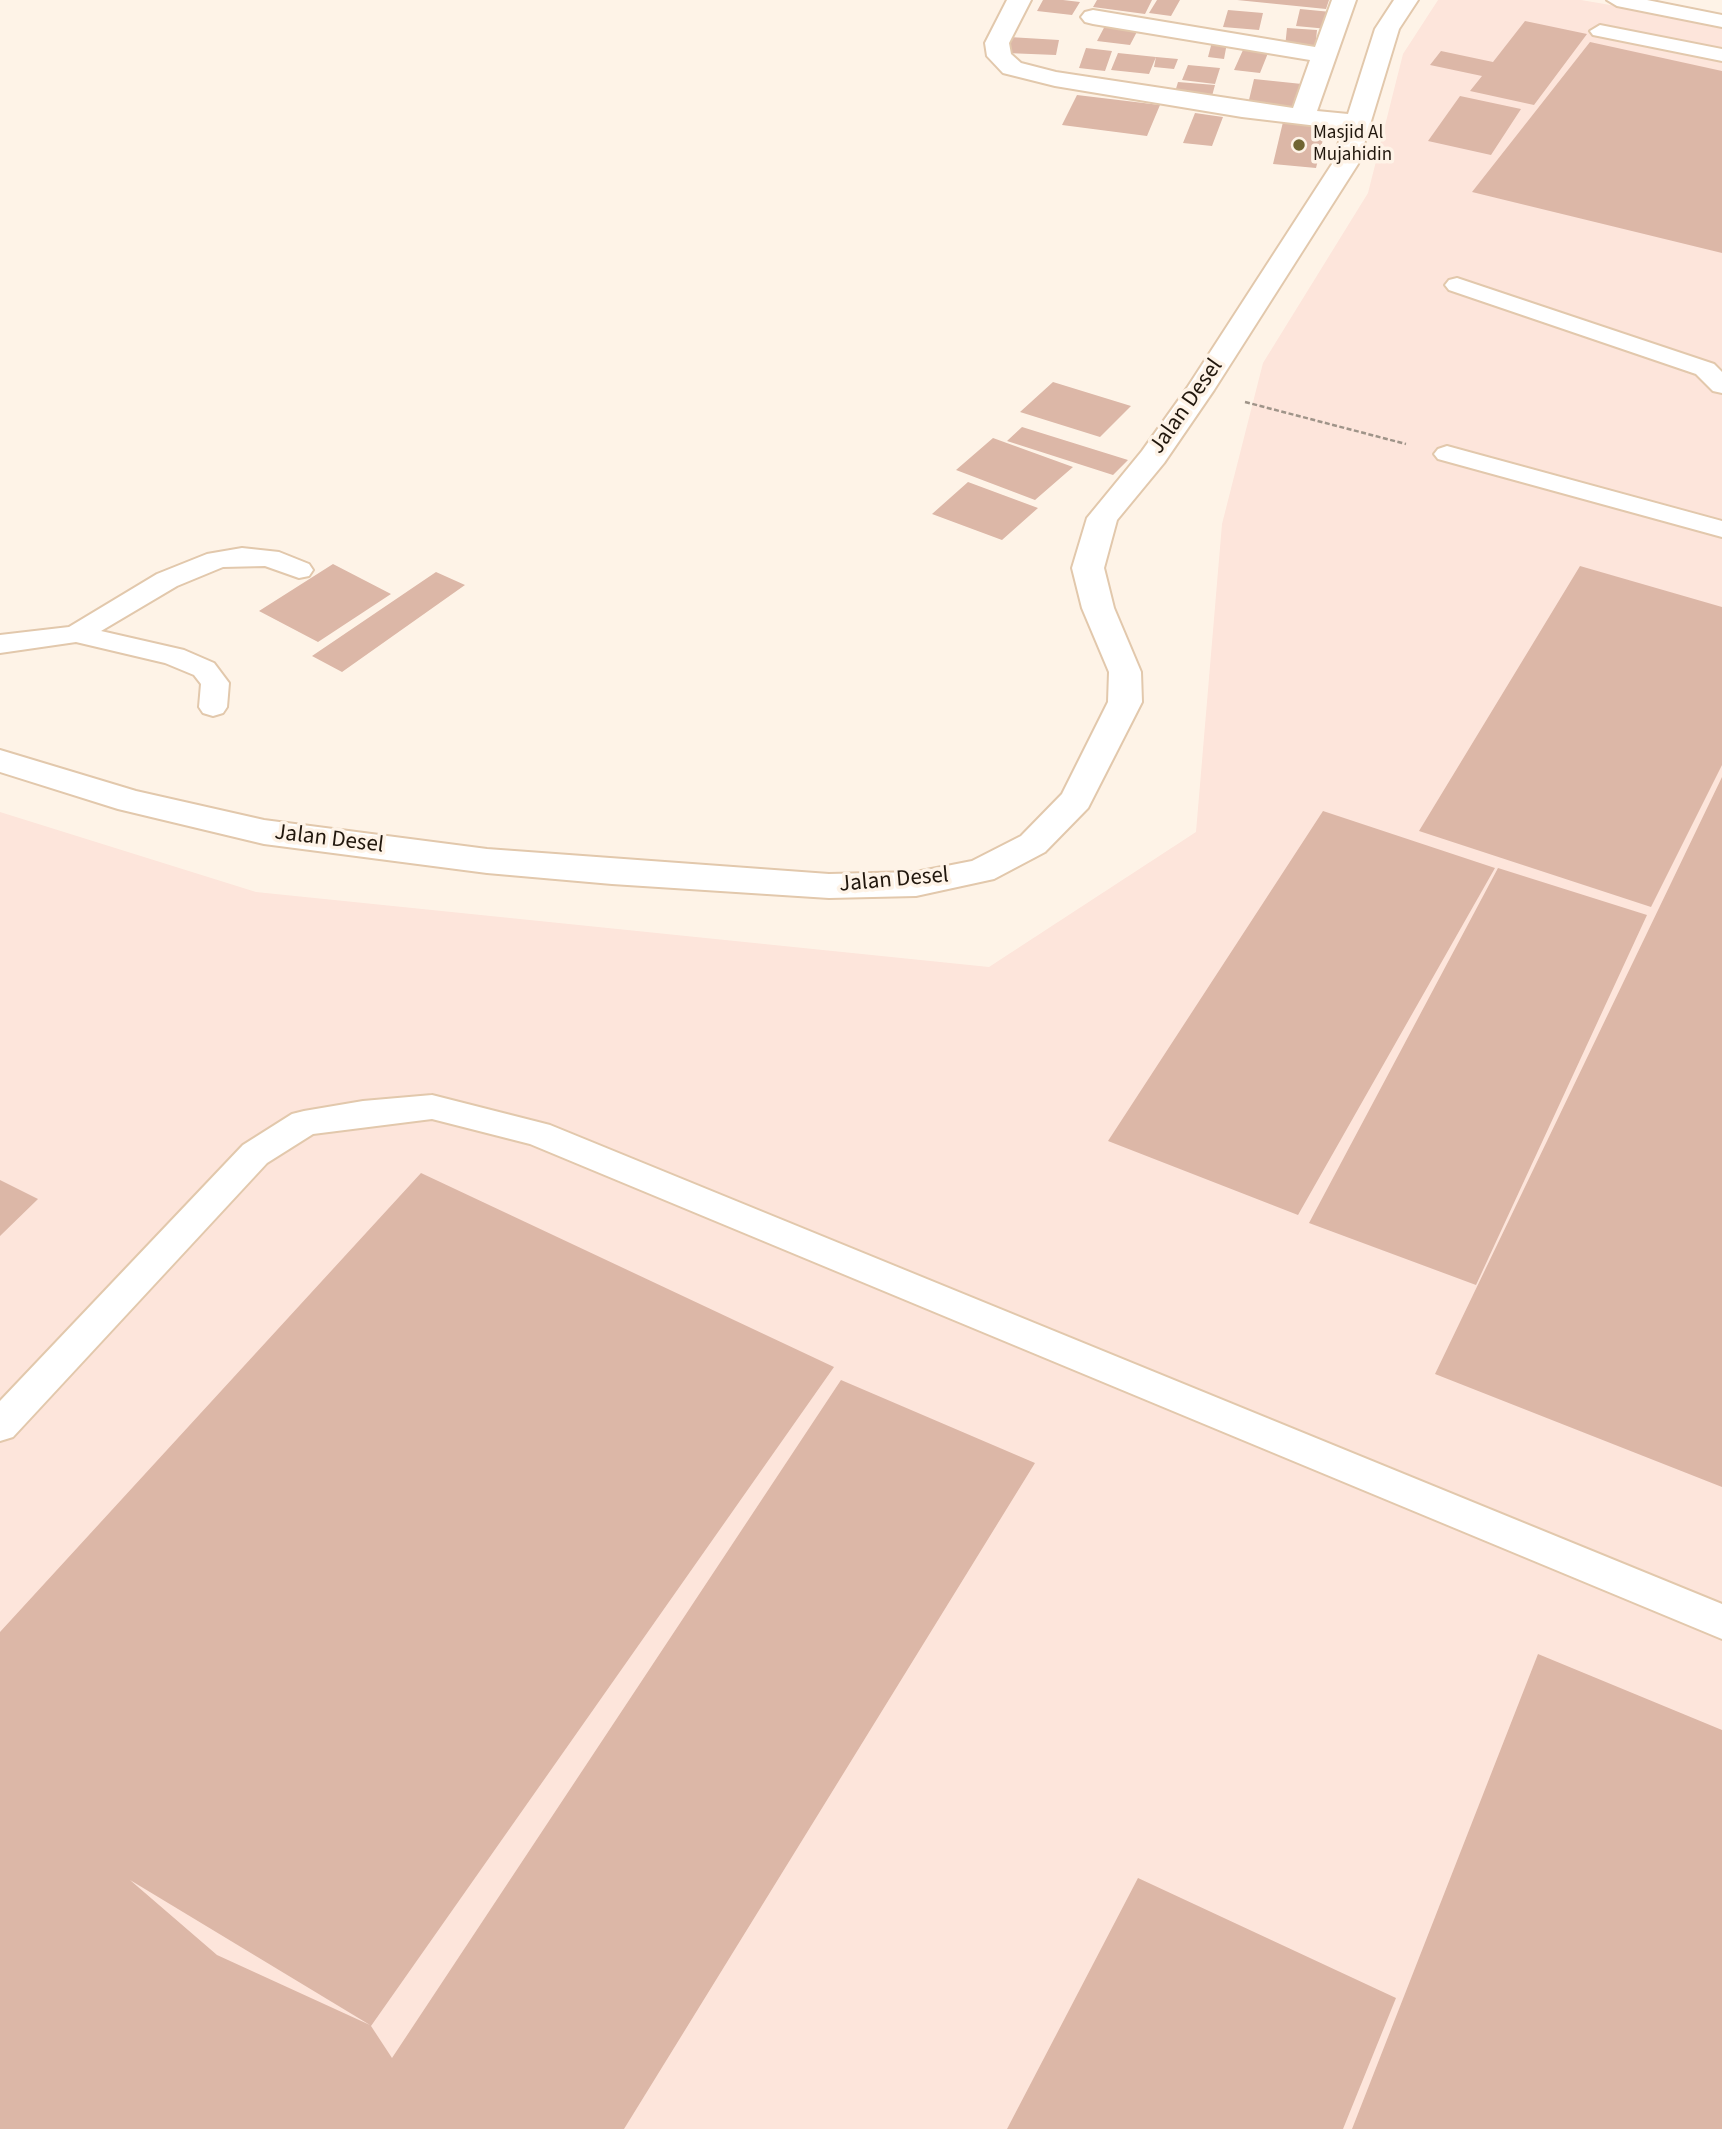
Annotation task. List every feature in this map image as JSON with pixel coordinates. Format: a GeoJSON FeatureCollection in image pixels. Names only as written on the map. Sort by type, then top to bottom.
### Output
{"type":"FeatureCollection","features":[{"type":"Feature","properties":{"kind":"street"},"geometry":{"type":"LineString","coordinates":[[1019,0],[998,43],[999,56],[1012,68],[1149,95],[1357,123]]}},
{"type":"Feature","properties":{"kind":"street"},"geometry":{"type":"LineString","coordinates":[[1302,117],[1344,0]]}},
{"type":"Feature","properties":{"kind":"street","name":"Jalan Desel"},"geometry":{"type":"LineString","coordinates":[[0,761],[130,801],[264,832],[487,860],[830,886],[916,884],[981,871],[1033,844],[1076,800],[1125,702],[1125,672],[1098,608],[1088,568],[1102,518],[1153,457],[1200,390],[1345,164],[1387,29],[1406,0]]}},
{"type":"Feature","properties":{"kind":"street"},"geometry":{"type":"LineString","coordinates":[[1093,17],[1323,55]]}},
{"type":"Feature","properties":{"kind":"lane"},"geometry":{"type":"LineString","coordinates":[[1617,0],[1722,21]]}},
{"type":"Feature","properties":{"kind":"lane"},"geometry":{"type":"LineString","coordinates":[[1600,31],[1722,55]]}},
{"type":"Feature","properties":{"kind":"lane"},"geometry":{"type":"LineString","coordinates":[[1457,285],[1705,369],[1722,386]]}},
{"type":"Feature","properties":{"kind":"lane"},"geometry":{"type":"LineString","coordinates":[[1447,454],[1722,529]]}},
{"type":"Feature","properties":{"kind":"lane"},"geometry":{"type":"LineString","coordinates":[[76,634],[167,580],[217,560],[242,556],[269,558],[299,570]]}},
{"type":"Feature","properties":{"kind":"lane"},"geometry":{"type":"LineString","coordinates":[[0,645],[76,634],[174,656],[204,669],[215,683],[213,708]]}},
{"type":"Feature","properties":{"kind":"lane"},"geometry":{"type":"LineString","coordinates":[[0,1426],[255,1154],[303,1122],[432,1107],[538,1134],[1722,1622]]}},
{"type":"Feature","properties":{"kind":"path"},"geometry":{"type":"LineString","coordinates":[[1200,390],[1447,454]]}},
{"type":"Feature","properties":{"kind":"shaded area"},"geometry":{"type":"Polygon","coordinates":[[[1438,0],[1581,0],[1722,24],[1722,2129],[0,2129],[0,812],[256,892],[989,967],[1196,832],[1222,524],[1263,363],[1368,193],[1403,54],[1438,0]]]}},
{"type":"Feature","properties":{"kind":"building"},"geometry":{"type":"Polygon","coordinates":[[[1043,0],[1080,2],[1072,15],[1037,11],[1043,0]]]}},
{"type":"Feature","properties":{"kind":"building"},"geometry":{"type":"Polygon","coordinates":[[[1097,0],[1152,0],[1145,14],[1093,7],[1097,0]]]}},
{"type":"Feature","properties":{"kind":"building"},"geometry":{"type":"Polygon","coordinates":[[[1157,0],[1180,0],[1171,16],[1149,13],[1157,0]]]}},
{"type":"Feature","properties":{"kind":"building"},"geometry":{"type":"Polygon","coordinates":[[[1237,0],[1329,0],[1326,9],[1237,0]]]}},
{"type":"Feature","properties":{"kind":"building"},"geometry":{"type":"Polygon","coordinates":[[[1300,9],[1331,12],[1328,29],[1296,26],[1300,9]]]}},
{"type":"Feature","properties":{"kind":"building"},"geometry":{"type":"Polygon","coordinates":[[[1228,10],[1263,13],[1259,30],[1223,27],[1228,10]]]}},
{"type":"Feature","properties":{"kind":"building"},"geometry":{"type":"Polygon","coordinates":[[[1525,21],[1587,34],[1534,105],[1470,91],[1482,76],[1430,65],[1441,51],[1493,62],[1525,21]]]}},
{"type":"Feature","properties":{"kind":"building"},"geometry":{"type":"Polygon","coordinates":[[[1107,22],[1140,26],[1130,45],[1097,41],[1107,22]]]}},
{"type":"Feature","properties":{"kind":"building"},"geometry":{"type":"Polygon","coordinates":[[[1287,28],[1317,30],[1315,49],[1285,47],[1287,28]]]}},
{"type":"Feature","properties":{"kind":"building"},"geometry":{"type":"Polygon","coordinates":[[[1009,37],[1059,40],[1056,55],[1006,53],[1009,37]]]}},
{"type":"Feature","properties":{"kind":"building"},"geometry":{"type":"Polygon","coordinates":[[[1212,42],[1227,43],[1224,59],[1208,57],[1212,42]]]}},
{"type":"Feature","properties":{"kind":"building"},"geometry":{"type":"Polygon","coordinates":[[[1590,42],[1722,71],[1722,253],[1472,192],[1590,42]]]}},
{"type":"Feature","properties":{"kind":"building"},"geometry":{"type":"Polygon","coordinates":[[[1086,48],[1112,51],[1105,71],[1079,68],[1086,48]]]}},
{"type":"Feature","properties":{"kind":"building"},"geometry":{"type":"Polygon","coordinates":[[[1243,50],[1268,53],[1260,73],[1234,70],[1243,50]]]}},
{"type":"Feature","properties":{"kind":"building"},"geometry":{"type":"Polygon","coordinates":[[[1118,53],[1156,57],[1149,74],[1111,70],[1118,53]]]}},
{"type":"Feature","properties":{"kind":"building"},"geometry":{"type":"Polygon","coordinates":[[[1156,57],[1178,59],[1174,69],[1154,67],[1156,57]]]}},
{"type":"Feature","properties":{"kind":"building"},"geometry":{"type":"Polygon","coordinates":[[[1188,65],[1220,68],[1215,84],[1182,80],[1188,65]]]}},
{"type":"Feature","properties":{"kind":"building"},"geometry":{"type":"Polygon","coordinates":[[[1254,79],[1302,84],[1297,108],[1248,104],[1254,79]]]}},
{"type":"Feature","properties":{"kind":"building"},"geometry":{"type":"Polygon","coordinates":[[[1178,82],[1215,85],[1212,96],[1175,92],[1178,82]]]}},
{"type":"Feature","properties":{"kind":"building"},"geometry":{"type":"Polygon","coordinates":[[[1077,95],[1160,105],[1147,136],[1062,125],[1077,95]]]}},
{"type":"Feature","properties":{"kind":"building"},"geometry":{"type":"Polygon","coordinates":[[[1460,96],[1521,109],[1491,155],[1428,141],[1460,96]]]}},
{"type":"Feature","properties":{"kind":"building"},"geometry":{"type":"Polygon","coordinates":[[[1195,113],[1223,117],[1212,146],[1183,143],[1195,113]]]}},
{"type":"Feature","properties":{"kind":"building","name":"Masjid Al Mujahidin"},"geometry":{"type":"Polygon","coordinates":[[[1283,122],[1326,127],[1316,168],[1273,164],[1283,122]]]}},
{"type":"Feature","properties":{"kind":"building"},"geometry":{"type":"Polygon","coordinates":[[[1053,382],[1131,406],[1100,437],[1020,412],[1053,382]]]}},
{"type":"Feature","properties":{"kind":"building"},"geometry":{"type":"Polygon","coordinates":[[[1022,427],[1128,460],[1113,475],[1007,441],[1022,427]]]}},
{"type":"Feature","properties":{"kind":"building"},"geometry":{"type":"Polygon","coordinates":[[[993,438],[1073,467],[1035,500],[956,470],[993,438]]]}},
{"type":"Feature","properties":{"kind":"building"},"geometry":{"type":"Polygon","coordinates":[[[968,482],[1038,508],[1002,540],[932,514],[968,482]]]}},
{"type":"Feature","properties":{"kind":"building"},"geometry":{"type":"Polygon","coordinates":[[[333,564],[391,594],[318,642],[259,611],[333,564]]]}},
{"type":"Feature","properties":{"kind":"building"},"geometry":{"type":"Polygon","coordinates":[[[1580,566],[1722,607],[1722,765],[1651,907],[1419,831],[1580,566]]]}},
{"type":"Feature","properties":{"kind":"building"},"geometry":{"type":"Polygon","coordinates":[[[436,572],[465,585],[342,672],[312,656],[436,572]]]}},
{"type":"Feature","properties":{"kind":"building"},"geometry":{"type":"Polygon","coordinates":[[[1722,777],[1722,1487],[1435,1374],[1722,777]]]}},
{"type":"Feature","properties":{"kind":"building"},"geometry":{"type":"Polygon","coordinates":[[[1323,811],[1495,868],[1298,1215],[1108,1141],[1323,811]]]}},
{"type":"Feature","properties":{"kind":"building"},"geometry":{"type":"Polygon","coordinates":[[[1498,868],[1647,915],[1476,1285],[1309,1223],[1498,868]]]}},
{"type":"Feature","properties":{"kind":"building"},"geometry":{"type":"Polygon","coordinates":[[[421,1173],[834,1367],[371,2026],[392,2058],[841,1380],[1035,1463],[624,2129],[0,2129],[0,1632],[421,1173]],[[130,1880],[217,1955],[370,2025],[130,1880]]]}},
{"type":"Feature","properties":{"kind":"building"},"geometry":{"type":"Polygon","coordinates":[[[0,1180],[38,1199],[0,1236],[0,1180]]]}},
{"type":"Feature","properties":{"kind":"building"},"geometry":{"type":"Polygon","coordinates":[[[1538,1654],[1722,1730],[1722,2129],[1352,2129],[1538,1654]]]}},
{"type":"Feature","properties":{"kind":"building"},"geometry":{"type":"Polygon","coordinates":[[[1138,1878],[1396,1998],[1343,2129],[1007,2129],[1138,1878]]]}},
{"type":"Feature","properties":{"kind":"place","name":"Masjid Al Mujahidin"},"geometry":{"type":"Point","coordinates":[1299,145]}}]}
